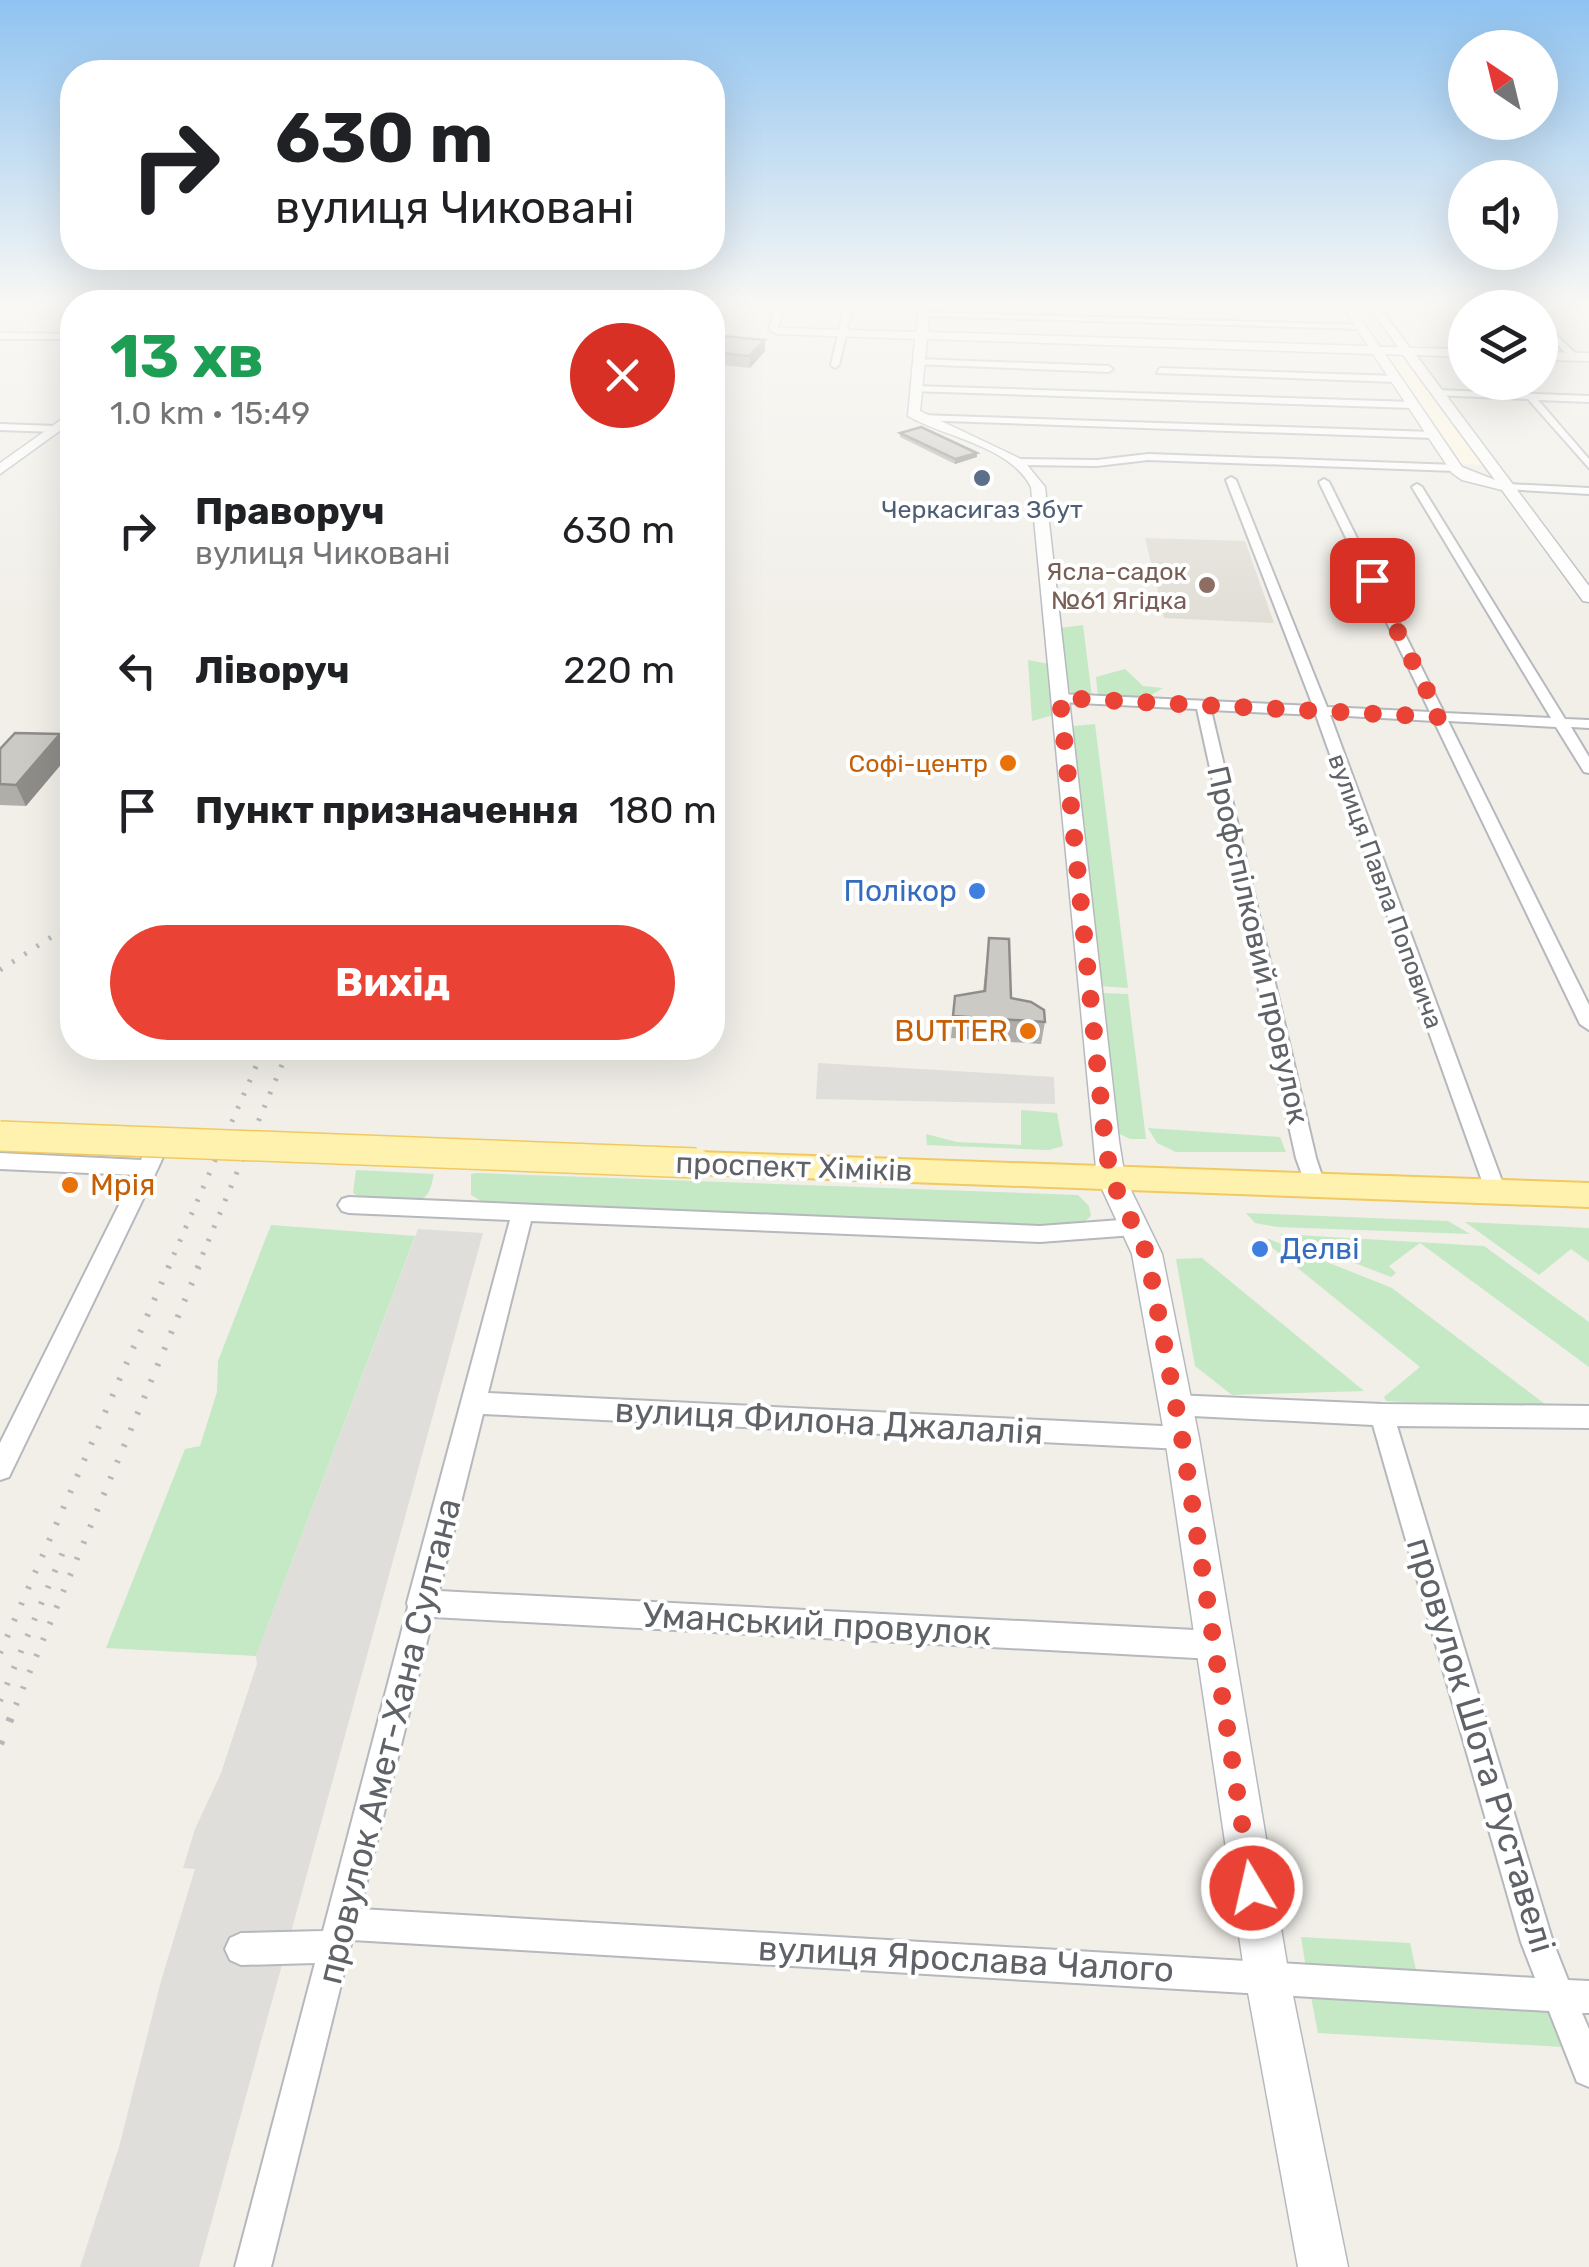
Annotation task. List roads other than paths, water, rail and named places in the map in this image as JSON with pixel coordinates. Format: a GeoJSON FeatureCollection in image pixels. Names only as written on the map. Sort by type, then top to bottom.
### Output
{"type":"FeatureCollection","features":[{"type":"Feature","properties":{"kind":"main road"},"geometry":{"type":"LineString","coordinates":[[912,410],[919,418],[1018,462],[1036,476],[1111,1178],[1147,1254],[1178,1422],[1267,1976],[1322,2267]]}},
{"type":"Feature","properties":{"kind":"main road"},"geometry":{"type":"LineString","coordinates":[[1415,410],[1456,468],[1468,477],[1507,487]]}},
{"type":"Feature","properties":{"kind":"main road"},"geometry":{"type":"LineString","coordinates":[[1450,410],[1589,597]]}},
{"type":"Feature","properties":{"kind":"main road"},"geometry":{"type":"LineString","coordinates":[[0,470],[60,425]]}},
{"type":"Feature","properties":{"kind":"main road","name":"проспект Хіміків"},"geometry":{"type":"LineString","coordinates":[[0,1133],[1589,1195]]}},
{"type":"Feature","properties":{"kind":"street"},"geometry":{"type":"LineString","coordinates":[[1142,410],[1142,425]]}},
{"type":"Feature","properties":{"kind":"street"},"geometry":{"type":"LineString","coordinates":[[1542,410],[1589,465]]}},
{"type":"Feature","properties":{"kind":"street"},"geometry":{"type":"LineString","coordinates":[[919,418],[1432,435]]}},
{"type":"Feature","properties":{"kind":"street"},"geometry":{"type":"LineString","coordinates":[[0,427],[56,428]]}},
{"type":"Feature","properties":{"kind":"street"},"geometry":{"type":"LineString","coordinates":[[1018,462],[1097,463],[1148,457],[1456,468]]}},
{"type":"Feature","properties":{"kind":"street","name":"вулиця Павла Поповича"},"geometry":{"type":"LineString","coordinates":[[1232,480],[1496,1192]]}},
{"type":"Feature","properties":{"kind":"street"},"geometry":{"type":"LineString","coordinates":[[1324,482],[1589,1024]]}},
{"type":"Feature","properties":{"kind":"street"},"geometry":{"type":"LineString","coordinates":[[1417,486],[1589,769]]}},
{"type":"Feature","properties":{"kind":"street"},"geometry":{"type":"LineString","coordinates":[[1507,487],[1589,491]]}},
{"type":"Feature","properties":{"kind":"street"},"geometry":{"type":"LineString","coordinates":[[1060,698],[1589,724]]}},
{"type":"Feature","properties":{"kind":"street","name":"Профспілковий провулок"},"geometry":{"type":"LineString","coordinates":[[1203,704],[1315,1185]]}},
{"type":"Feature","properties":{"kind":"street"},"geometry":{"type":"LineString","coordinates":[[0,1133],[162,1137],[0,1469]]}},
{"type":"Feature","properties":{"kind":"street"},"geometry":{"type":"LineString","coordinates":[[93,1165],[104,1135]]}},
{"type":"Feature","properties":{"kind":"street"},"geometry":{"type":"LineString","coordinates":[[0,1161],[148,1168]]}},
{"type":"Feature","properties":{"kind":"street","name":"проспект Хіміків"},"geometry":{"type":"LineString","coordinates":[[349,1205],[1040,1234],[1134,1227]]}},
{"type":"Feature","properties":{"kind":"street","name":"провулок Амет-Хана Султана"},"geometry":{"type":"LineString","coordinates":[[253,2267],[522,1214]]}},
{"type":"Feature","properties":{"kind":"street","name":"вулиця Филона Джалалія"},"geometry":{"type":"LineString","coordinates":[[476,1403],[1178,1422],[1382,1416],[1589,1417]]}},
{"type":"Feature","properties":{"kind":"street","name":"провулок Шота Руставелі"},"geometry":{"type":"LineString","coordinates":[[1382,1416],[1532,1923],[1574,1996],[1589,2070]]}},
{"type":"Feature","properties":{"kind":"street","name":"Уманський провулок"},"geometry":{"type":"LineString","coordinates":[[420,1602],[1214,1645]]}},
{"type":"Feature","properties":{"kind":"street","name":"вулиця Ярослава Чалого"},"geometry":{"type":"LineString","coordinates":[[241,1949],[340,1935],[1267,1976],[1574,1996]]}},
{"type":"Feature","properties":{"kind":"railway"},"geometry":{"type":"LineString","coordinates":[[0,970],[60,931]]}},
{"type":"Feature","properties":{"kind":"railway"},"geometry":{"type":"LineString","coordinates":[[168,1268],[259,1060]]}},
{"type":"Feature","properties":{"kind":"railway"},"geometry":{"type":"LineString","coordinates":[[197,1268],[284,1060]]}},
{"type":"Feature","properties":{"kind":"railway"},"geometry":{"type":"LineString","coordinates":[[0,1653],[169,1266]]}},
{"type":"Feature","properties":{"kind":"railway"},"geometry":{"type":"LineString","coordinates":[[16,1705],[199,1266]]}},
{"type":"Feature","properties":{"kind":"railway"},"geometry":{"type":"LineString","coordinates":[[0,1701],[66,1545]]}},
{"type":"Feature","properties":{"kind":"railway"},"geometry":{"type":"LineString","coordinates":[[0,1744],[17,1703]]}},
{"type":"Feature","properties":{"kind":"place","name":"Черкасигаз Збут"},"geometry":{"type":"Point","coordinates":[982,478]}},
{"type":"Feature","properties":{"kind":"place","name":"Ясла-садок №61 Ягідка"},"geometry":{"type":"Point","coordinates":[1207,585]}},
{"type":"Feature","properties":{"kind":"place","name":"Софі-центр"},"geometry":{"type":"Point","coordinates":[1008,763]}},
{"type":"Feature","properties":{"kind":"place","name":"Полікор"},"geometry":{"type":"Point","coordinates":[977,891]}},
{"type":"Feature","properties":{"kind":"place","name":"BUTTER"},"geometry":{"type":"Point","coordinates":[1028,1031]}},
{"type":"Feature","properties":{"kind":"place","name":"Мрія"},"geometry":{"type":"Point","coordinates":[70,1185]}},
{"type":"Feature","properties":{"kind":"place","name":"Делві"},"geometry":{"type":"Point","coordinates":[1260,1249]}}]}
